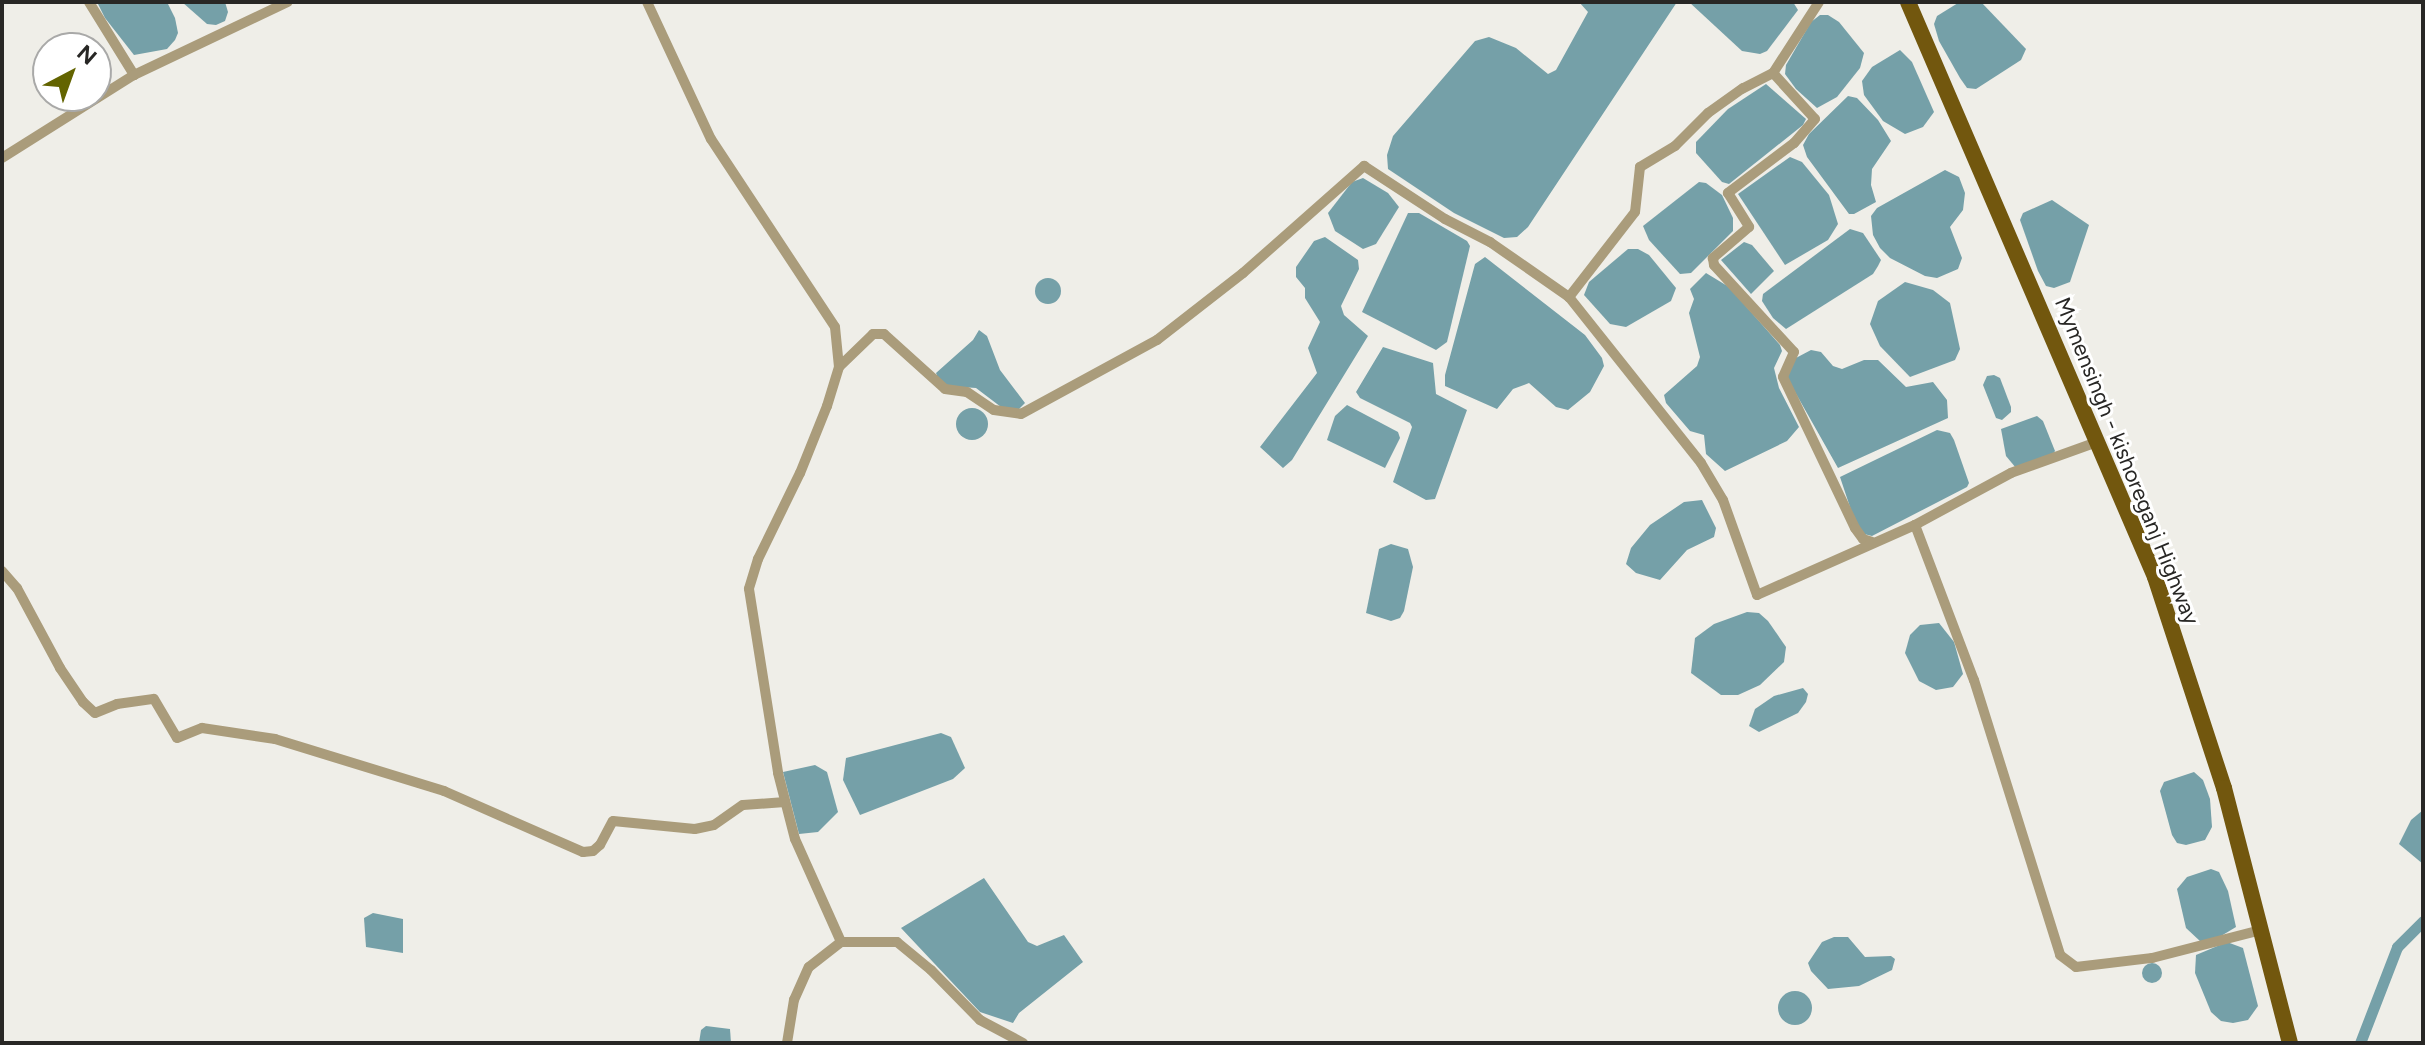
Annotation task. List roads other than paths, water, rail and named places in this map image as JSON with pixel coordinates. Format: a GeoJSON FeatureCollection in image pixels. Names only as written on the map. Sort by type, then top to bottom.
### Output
{"type":"FeatureCollection","features":[{"type":"Feature","properties":{"kind":"main road","name":"Mymensingh - kishoreganj Highway"},"geometry":{"type":"LineString","coordinates":[[1908,2],[2155,577],[2197,700],[2290,1043]]}},
{"type":"Feature","properties":{"kind":"street"},"geometry":{"type":"LineString","coordinates":[[89,2],[134,75]]}},
{"type":"Feature","properties":{"kind":"street"},"geometry":{"type":"LineString","coordinates":[[2,158],[134,75],[288,2]]}},
{"type":"Feature","properties":{"kind":"street"},"geometry":{"type":"LineString","coordinates":[[647,2],[711,139],[835,327],[839,367],[811,446],[758,559],[749,589],[785,802],[795,839],[841,942]]}},
{"type":"Feature","properties":{"kind":"street"},"geometry":{"type":"LineString","coordinates":[[1569,297],[1635,212],[1640,167],[1675,146],[1708,113],[1743,88],[1773,73],[1819,2]]}},
{"type":"Feature","properties":{"kind":"street"},"geometry":{"type":"LineString","coordinates":[[1773,73],[1815,119],[1794,143],[1728,193],[1749,227],[1713,258],[1714,265],[1794,352],[1783,377],[1855,528],[1863,539],[1872,542]]}},
{"type":"Feature","properties":{"kind":"street"},"geometry":{"type":"LineString","coordinates":[[839,367],[873,334],[884,334],[945,389],[967,392],[994,410],[1021,414],[1157,340],[1243,273],[1364,166],[1445,219],[1490,242],[1569,297],[1701,463],[1723,500],[1757,595],[1915,525],[2011,473],[2097,442]]}},
{"type":"Feature","properties":{"kind":"street"},"geometry":{"type":"LineString","coordinates":[[1915,525],[1974,680],[2060,955],[2076,967],[2152,958],[2261,930]]}},
{"type":"Feature","properties":{"kind":"street"},"geometry":{"type":"LineString","coordinates":[[2,571],[17,588],[60,668],[83,702],[95,713],[117,704],[154,699],[177,738],[202,728],[275,739],[444,791],[583,852],[593,851],[600,845],[613,821],[695,829],[714,825],[743,805],[785,802]]}},
{"type":"Feature","properties":{"kind":"street"},"geometry":{"type":"LineString","coordinates":[[787,1043],[794,1000],[809,967],[841,942],[897,942],[931,970],[980,1020],[1023,1043]]}},
{"type":"Feature","properties":{"kind":"water"},"geometry":{"type":"Polygon","coordinates":[[[97,2],[167,2],[175,18],[178,33],[175,40],[167,49],[134,55],[105,18],[97,2]]]}},
{"type":"Feature","properties":{"kind":"water"},"geometry":{"type":"Polygon","coordinates":[[[182,2],[225,2],[228,12],[225,21],[216,25],[207,24],[182,2]]]}},
{"type":"Feature","properties":{"kind":"water"},"geometry":{"type":"Polygon","coordinates":[[[1579,2],[1677,2],[1528,227],[1517,237],[1504,238],[1454,213],[1388,169],[1387,155],[1393,136],[1475,41],[1489,37],[1516,48],[1548,74],[1556,70],[1588,12],[1579,2]]]}},
{"type":"Feature","properties":{"kind":"water"},"geometry":{"type":"Polygon","coordinates":[[[1689,2],[1793,2],[1798,10],[1767,51],[1760,54],[1742,51],[1689,2]]]}},
{"type":"Feature","properties":{"kind":"water"},"geometry":{"type":"Polygon","coordinates":[[[1981,2],[2026,49],[2021,60],[1976,89],[1967,88],[1960,78],[1939,41],[1934,24],[1937,16],[1958,3],[1981,2]]]}},
{"type":"Feature","properties":{"kind":"water"},"geometry":{"type":"Polygon","coordinates":[[[1820,15],[1828,15],[1839,22],[1864,53],[1860,68],[1837,97],[1817,108],[1785,74],[1786,65],[1811,22],[1820,15]]]}},
{"type":"Feature","properties":{"kind":"water"},"geometry":{"type":"Polygon","coordinates":[[[1900,50],[1912,62],[1934,112],[1923,127],[1905,134],[1883,121],[1864,95],[1862,81],[1872,67],[1900,50]]]}},
{"type":"Feature","properties":{"kind":"water"},"geometry":{"type":"Polygon","coordinates":[[[1766,84],[1806,119],[1803,125],[1729,184],[1722,182],[1696,153],[1696,142],[1728,109],[1766,84]]]}},
{"type":"Feature","properties":{"kind":"water"},"geometry":{"type":"Polygon","coordinates":[[[1848,96],[1857,98],[1878,120],[1891,141],[1872,169],[1871,185],[1876,202],[1854,214],[1849,214],[1807,157],[1803,145],[1809,134],[1848,96]]]}},
{"type":"Feature","properties":{"kind":"water"},"geometry":{"type":"Polygon","coordinates":[[[1790,157],[1802,162],[1829,195],[1838,224],[1828,240],[1785,265],[1738,194],[1790,157]]]}},
{"type":"Feature","properties":{"kind":"water"},"geometry":{"type":"Polygon","coordinates":[[[1945,170],[1959,177],[1965,193],[1963,210],[1950,227],[1962,258],[1958,269],[1937,278],[1925,276],[1890,258],[1873,235],[1871,216],[1877,208],[1945,170]]]}},
{"type":"Feature","properties":{"kind":"water"},"geometry":{"type":"Polygon","coordinates":[[[1363,178],[1388,193],[1399,207],[1376,244],[1363,249],[1335,231],[1328,213],[1352,182],[1363,178]]]}},
{"type":"Feature","properties":{"kind":"water"},"geometry":{"type":"Polygon","coordinates":[[[1699,182],[1706,183],[1722,195],[1733,218],[1733,231],[1691,273],[1680,274],[1649,240],[1643,226],[1699,182]]]}},
{"type":"Feature","properties":{"kind":"water"},"geometry":{"type":"Polygon","coordinates":[[[2052,200],[2089,225],[2070,282],[2054,288],[2046,286],[2038,271],[2020,220],[2023,213],[2052,200]]]}},
{"type":"Feature","properties":{"kind":"water"},"geometry":{"type":"Polygon","coordinates":[[[1408,213],[1419,213],[1467,241],[1470,246],[1447,342],[1436,350],[1362,312],[1408,213]]]}},
{"type":"Feature","properties":{"kind":"water"},"geometry":{"type":"Polygon","coordinates":[[[1850,229],[1863,233],[1881,260],[1873,274],[1786,329],[1773,318],[1762,301],[1763,294],[1850,229]]]}},
{"type":"Feature","properties":{"kind":"water"},"geometry":{"type":"Polygon","coordinates":[[[1325,237],[1358,260],[1359,269],[1341,306],[1344,315],[1368,336],[1292,460],[1283,468],[1260,447],[1317,373],[1308,348],[1320,322],[1305,298],[1305,288],[1296,277],[1296,267],[1314,241],[1325,237]]]}},
{"type":"Feature","properties":{"kind":"water"},"geometry":{"type":"Polygon","coordinates":[[[1744,242],[1752,245],[1774,271],[1751,294],[1721,260],[1744,242]]]}},
{"type":"Feature","properties":{"kind":"water"},"geometry":{"type":"Polygon","coordinates":[[[1628,249],[1638,249],[1649,255],[1676,288],[1671,301],[1626,327],[1610,324],[1584,295],[1589,282],[1628,249]]]}},
{"type":"Feature","properties":{"kind":"water"},"geometry":{"type":"Polygon","coordinates":[[[1485,257],[1585,335],[1602,358],[1604,366],[1590,392],[1568,410],[1556,407],[1529,383],[1513,389],[1497,409],[1445,386],[1445,375],[1475,264],[1485,257]]]}},
{"type":"Feature","properties":{"kind":"water"},"geometry":{"type":"Polygon","coordinates":[[[1706,273],[1729,287],[1780,345],[1782,351],[1774,368],[1779,388],[1799,427],[1787,441],[1725,471],[1706,454],[1704,435],[1690,431],[1666,403],[1664,395],[1697,366],[1700,357],[1689,313],[1694,299],[1690,289],[1706,273]]]}},
{"type":"Feature","properties":{"kind":"water"},"geometry":{"type":"Polygon","coordinates":[[[1048,278],[1057,282],[1061,291],[1057,300],[1048,304],[1039,300],[1035,291],[1039,282],[1048,278]]]}},
{"type":"Feature","properties":{"kind":"water"},"geometry":{"type":"Polygon","coordinates":[[[1905,282],[1933,290],[1950,303],[1960,349],[1955,360],[1910,377],[1880,346],[1870,324],[1878,301],[1905,282]]]}},
{"type":"Feature","properties":{"kind":"water"},"geometry":{"type":"Polygon","coordinates":[[[979,330],[987,336],[1000,370],[1025,403],[1017,411],[1005,410],[976,388],[947,386],[939,381],[936,373],[973,340],[979,330]]]}},
{"type":"Feature","properties":{"kind":"water"},"geometry":{"type":"Polygon","coordinates":[[[1383,347],[1433,363],[1436,394],[1467,410],[1435,499],[1426,500],[1393,482],[1412,427],[1410,423],[1360,398],[1356,392],[1383,347]]]}},
{"type":"Feature","properties":{"kind":"water"},"geometry":{"type":"Polygon","coordinates":[[[1811,350],[1821,352],[1833,366],[1842,369],[1864,360],[1878,360],[1906,387],[1933,382],[1947,400],[1948,418],[1838,468],[1786,376],[1794,359],[1811,350]]]}},
{"type":"Feature","properties":{"kind":"water"},"geometry":{"type":"Polygon","coordinates":[[[1987,376],[2000,378],[2011,407],[2011,412],[2002,420],[1996,418],[1983,385],[1987,376]]]}},
{"type":"Feature","properties":{"kind":"water"},"geometry":{"type":"Polygon","coordinates":[[[1347,405],[1398,432],[1400,438],[1385,468],[1327,440],[1335,416],[1347,405]]]}},
{"type":"Feature","properties":{"kind":"water"},"geometry":{"type":"Polygon","coordinates":[[[972,408],[983,413],[988,424],[983,435],[972,440],[961,435],[956,424],[961,413],[972,408]]]}},
{"type":"Feature","properties":{"kind":"water"},"geometry":{"type":"Polygon","coordinates":[[[2037,416],[2043,421],[2055,451],[2051,457],[2016,468],[2006,456],[2001,429],[2037,416]]]}},
{"type":"Feature","properties":{"kind":"water"},"geometry":{"type":"Polygon","coordinates":[[[1937,430],[1950,433],[1954,440],[1969,483],[1967,487],[1872,536],[1864,534],[1855,522],[1840,477],[1937,430]]]}},
{"type":"Feature","properties":{"kind":"water"},"geometry":{"type":"Polygon","coordinates":[[[1702,500],[1716,528],[1714,537],[1687,550],[1660,580],[1636,573],[1626,564],[1631,548],[1650,525],[1684,502],[1702,500]]]}},
{"type":"Feature","properties":{"kind":"water"},"geometry":{"type":"Polygon","coordinates":[[[1391,544],[1408,549],[1413,567],[1404,611],[1400,618],[1391,621],[1366,613],[1379,549],[1391,544]]]}},
{"type":"Feature","properties":{"kind":"water"},"geometry":{"type":"Polygon","coordinates":[[[1747,612],[1759,613],[1768,621],[1786,647],[1784,662],[1760,685],[1738,695],[1721,695],[1691,673],[1695,638],[1714,624],[1747,612]]]}},
{"type":"Feature","properties":{"kind":"water"},"geometry":{"type":"Polygon","coordinates":[[[1939,623],[1954,642],[1963,674],[1953,687],[1936,690],[1919,681],[1905,653],[1910,635],[1920,625],[1939,623]]]}},
{"type":"Feature","properties":{"kind":"water"},"geometry":{"type":"Polygon","coordinates":[[[1803,688],[1808,694],[1798,713],[1759,732],[1749,726],[1755,709],[1774,696],[1803,688]]]}},
{"type":"Feature","properties":{"kind":"water"},"geometry":{"type":"Polygon","coordinates":[[[941,733],[951,737],[965,768],[953,779],[860,815],[843,780],[846,758],[941,733]]]}},
{"type":"Feature","properties":{"kind":"water"},"geometry":{"type":"Polygon","coordinates":[[[815,765],[827,772],[838,812],[818,832],[799,834],[783,772],[815,765]]]}},
{"type":"Feature","properties":{"kind":"water"},"geometry":{"type":"Polygon","coordinates":[[[2194,772],[2203,780],[2210,799],[2212,827],[2205,840],[2186,845],[2177,843],[2172,835],[2160,791],[2164,782],[2194,772]]]}},
{"type":"Feature","properties":{"kind":"water"},"geometry":{"type":"Polygon","coordinates":[[[2423,810],[2423,864],[2399,844],[2411,820],[2423,810]]]}},
{"type":"Feature","properties":{"kind":"water"},"geometry":{"type":"Polygon","coordinates":[[[2211,869],[2219,872],[2228,891],[2236,927],[2216,939],[2201,942],[2186,928],[2177,889],[2187,877],[2211,869]]]}},
{"type":"Feature","properties":{"kind":"water"},"geometry":{"type":"Polygon","coordinates":[[[984,878],[1028,942],[1037,946],[1064,935],[1083,962],[1019,1013],[1013,1023],[980,1012],[901,928],[984,878]]]}},
{"type":"Feature","properties":{"kind":"water"},"geometry":{"type":"Polygon","coordinates":[[[373,913],[403,919],[403,953],[366,947],[364,918],[373,913]]]}},
{"type":"Feature","properties":{"kind":"water"},"geometry":{"type":"Polygon","coordinates":[[[1834,937],[1848,937],[1865,957],[1891,956],[1895,959],[1892,970],[1859,986],[1828,989],[1811,971],[1808,963],[1822,942],[1834,937]]]}},
{"type":"Feature","properties":{"kind":"water"},"geometry":{"type":"Polygon","coordinates":[[[2227,942],[2243,948],[2258,1006],[2248,1020],[2233,1023],[2221,1021],[2211,1012],[2195,973],[2196,955],[2227,942]]]}},
{"type":"Feature","properties":{"kind":"water"},"geometry":{"type":"Polygon","coordinates":[[[2148,963],[2156,963],[2162,973],[2156,983],[2148,983],[2142,977],[2142,969],[2148,963]]]}},
{"type":"Feature","properties":{"kind":"water"},"geometry":{"type":"Polygon","coordinates":[[[1795,991],[1807,996],[1812,1008],[1807,1020],[1795,1025],[1783,1020],[1778,1008],[1783,996],[1795,991]]]}},
{"type":"Feature","properties":{"kind":"water"},"geometry":{"type":"Polygon","coordinates":[[[706,1026],[730,1029],[731,1043],[699,1043],[701,1030],[706,1026]]]}},
{"type":"Feature","properties":{"kind":"waterway"},"geometry":{"type":"LineString","coordinates":[[2360,1043],[2397,947],[2423,921]]}}]}
